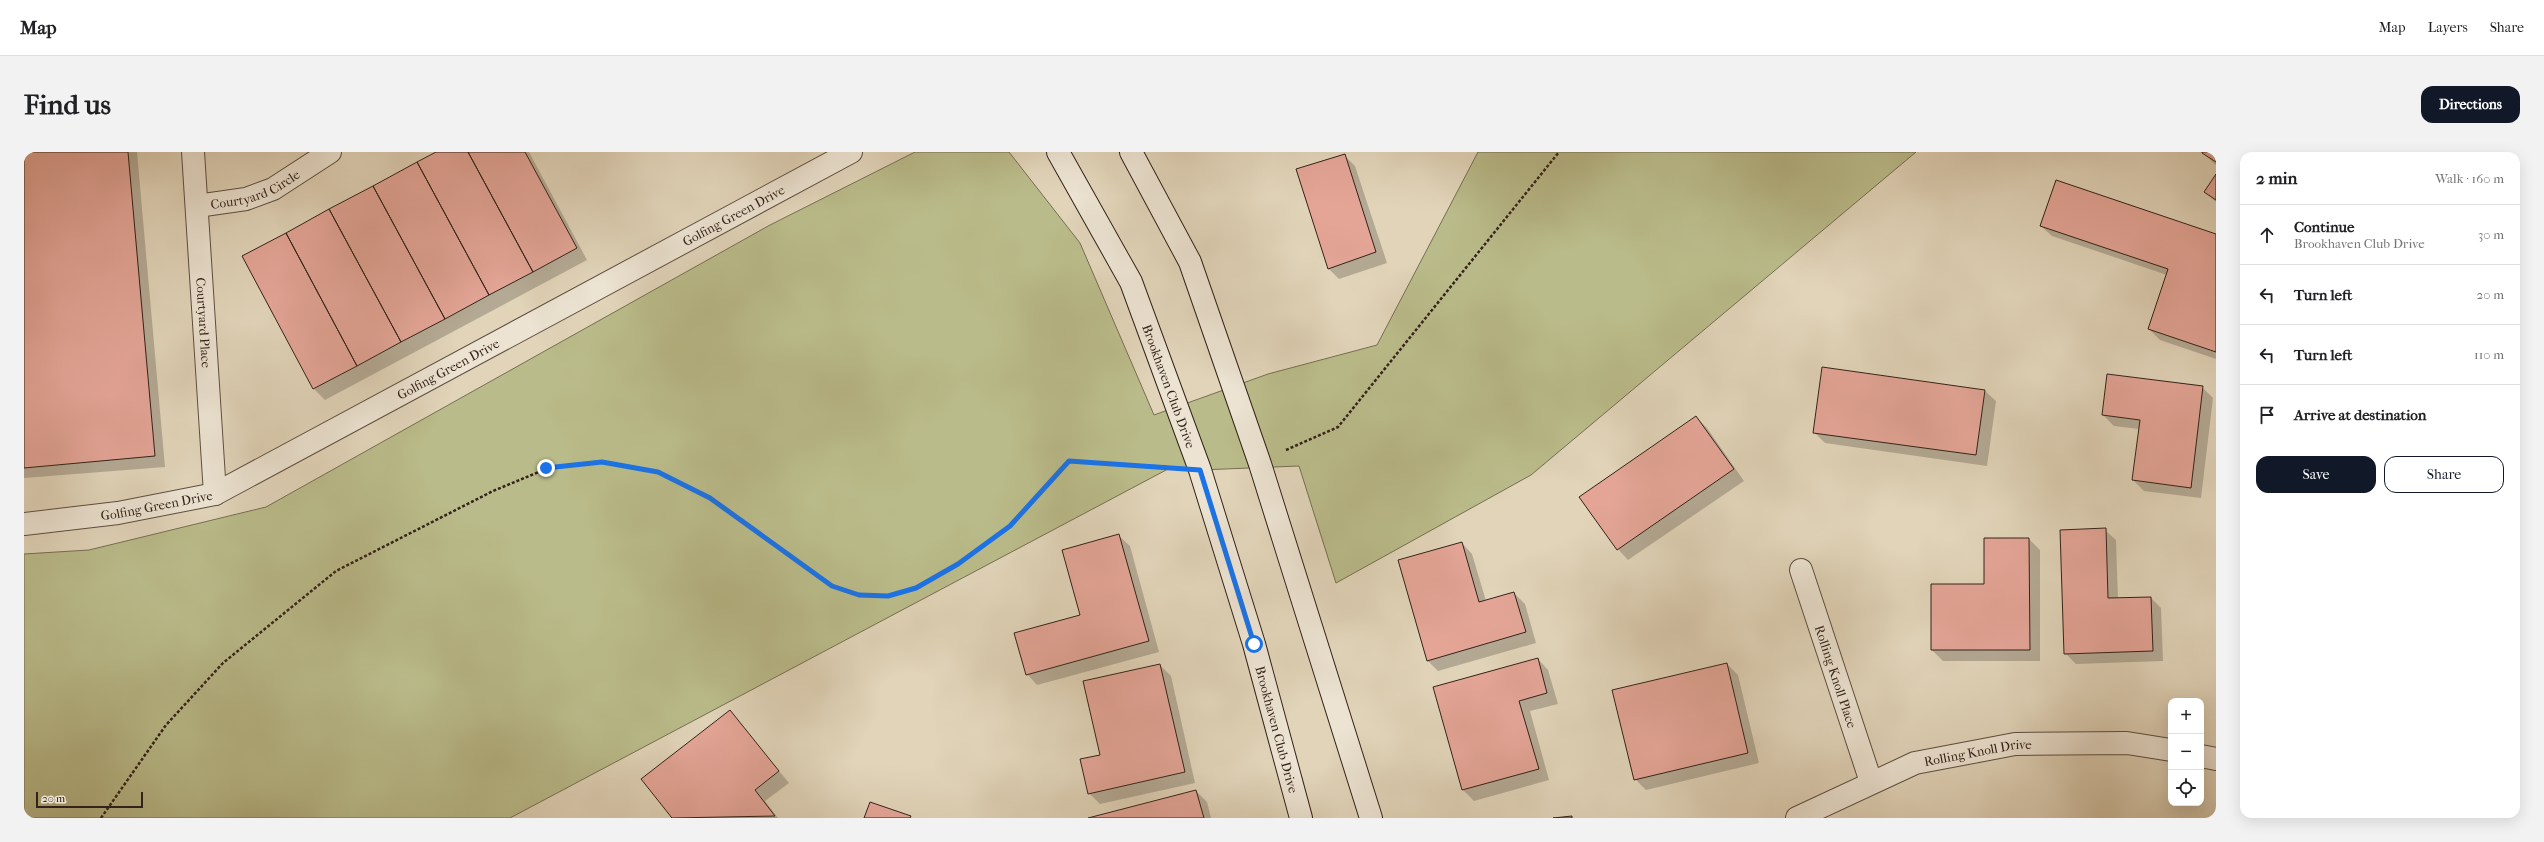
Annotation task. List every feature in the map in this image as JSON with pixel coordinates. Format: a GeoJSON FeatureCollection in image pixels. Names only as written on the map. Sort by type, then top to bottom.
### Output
{"type":"FeatureCollection","features":[{"type":"Feature","properties":{"kind":"street","name":"Courtyard Place"},"geometry":{"type":"LineString","coordinates":[[193,152],[215,494]]}},
{"type":"Feature","properties":{"kind":"street","name":"Courtyard Circle"},"geometry":{"type":"LineString","coordinates":[[197,206],[246,199],[273,189],[330,152]]}},
{"type":"Feature","properties":{"kind":"street","name":"Golfing Green Drive"},"geometry":{"type":"LineString","coordinates":[[24,524],[118,513],[215,494],[851,152]]}},
{"type":"Feature","properties":{"kind":"street","name":"Brookhaven Club Drive"},"geometry":{"type":"LineString","coordinates":[[1058,152],[1131,282],[1200,470],[1254,644],[1301,818]]}},
{"type":"Feature","properties":{"kind":"street"},"geometry":{"type":"LineString","coordinates":[[1131,152],[1190,262],[1260,464],[1371,818]]}},
{"type":"Feature","properties":{"kind":"street","name":"Rolling Knoll Place"},"geometry":{"type":"LineString","coordinates":[[1801,570],[1871,782]]}},
{"type":"Feature","properties":{"kind":"street","name":"Rolling Knoll Drive"},"geometry":{"type":"LineString","coordinates":[[1797,818],[1914,763],[2015,744],[2127,743],[2168,750]]}},
{"type":"Feature","properties":{"kind":"path"},"geometry":{"type":"LineString","coordinates":[[1260,464],[1296,444],[1338,427],[1559,152]]}},
{"type":"Feature","properties":{"kind":"path"},"geometry":{"type":"LineString","coordinates":[[101,818],[166,725],[223,663],[336,571],[493,491],[546,468],[602,462],[658,472],[710,498],[832,586],[859,595],[888,596],[916,588],[958,564],[1010,526],[1069,461],[1200,470]]}},
{"type":"Feature","properties":{"kind":"green space"},"geometry":{"type":"Polygon","coordinates":[[[915,152],[1009,152],[1080,243],[1154,415],[1268,374],[1377,345],[1478,152],[1916,152],[1531,475],[1336,583],[1299,466],[1200,470],[1168,469],[510,818],[24,818],[24,554],[89,550],[266,507],[770,225],[915,152]]]}},
{"type":"Feature","properties":{"kind":"building"},"geometry":{"type":"Polygon","coordinates":[[[24,152],[128,152],[155,456],[24,468],[24,152]]]}},
{"type":"Feature","properties":{"kind":"building"},"geometry":{"type":"Polygon","coordinates":[[[436,152],[468,152],[533,272],[489,295],[417,162],[436,152]]]}},
{"type":"Feature","properties":{"kind":"building"},"geometry":{"type":"Polygon","coordinates":[[[468,152],[525,152],[577,248],[533,272],[468,152]]]}},
{"type":"Feature","properties":{"kind":"building"},"geometry":{"type":"Polygon","coordinates":[[[2202,152],[2216,152],[2216,162],[2202,153],[2202,152]]]}},
{"type":"Feature","properties":{"kind":"building"},"geometry":{"type":"Polygon","coordinates":[[[1345,154],[1376,252],[1328,269],[1296,169],[1345,154]]]}},
{"type":"Feature","properties":{"kind":"building"},"geometry":{"type":"Polygon","coordinates":[[[417,162],[489,295],[445,319],[373,186],[417,162]]]}},
{"type":"Feature","properties":{"kind":"building"},"geometry":{"type":"Polygon","coordinates":[[[2216,174],[2216,200],[2204,192],[2216,174]]]}},
{"type":"Feature","properties":{"kind":"building"},"geometry":{"type":"Polygon","coordinates":[[[2056,180],[2216,234],[2216,352],[2148,329],[2168,269],[2040,226],[2056,180]]]}},
{"type":"Feature","properties":{"kind":"building"},"geometry":{"type":"Polygon","coordinates":[[[373,186],[445,319],[401,342],[329,209],[373,186]]]}},
{"type":"Feature","properties":{"kind":"building"},"geometry":{"type":"Polygon","coordinates":[[[329,209],[401,342],[357,366],[286,233],[329,209]]]}},
{"type":"Feature","properties":{"kind":"building"},"geometry":{"type":"Polygon","coordinates":[[[286,233],[357,366],[313,389],[242,256],[286,233]]]}},
{"type":"Feature","properties":{"kind":"building"},"geometry":{"type":"Polygon","coordinates":[[[1822,367],[1985,390],[1976,455],[1813,433],[1822,367]]]}},
{"type":"Feature","properties":{"kind":"building"},"geometry":{"type":"Polygon","coordinates":[[[2107,374],[2203,386],[2191,488],[2132,480],[2140,420],[2102,415],[2107,374]]]}},
{"type":"Feature","properties":{"kind":"building"},"geometry":{"type":"Polygon","coordinates":[[[1696,416],[1734,469],[1617,550],[1579,497],[1696,416]]]}},
{"type":"Feature","properties":{"kind":"building"},"geometry":{"type":"Polygon","coordinates":[[[2106,528],[2108,598],[2151,597],[2153,651],[2064,654],[2060,530],[2106,528]]]}},
{"type":"Feature","properties":{"kind":"building"},"geometry":{"type":"Polygon","coordinates":[[[1119,534],[1149,641],[1026,675],[1014,633],[1080,615],[1062,550],[1119,534]]]}},
{"type":"Feature","properties":{"kind":"building"},"geometry":{"type":"Polygon","coordinates":[[[1984,538],[2029,538],[2030,650],[1931,650],[1931,584],[1984,584],[1984,538]]]}},
{"type":"Feature","properties":{"kind":"building"},"geometry":{"type":"Polygon","coordinates":[[[1462,542],[1479,602],[1514,592],[1526,632],[1427,661],[1398,560],[1462,542]]]}},
{"type":"Feature","properties":{"kind":"building"},"geometry":{"type":"Polygon","coordinates":[[[1538,658],[1547,693],[1519,701],[1539,769],[1462,790],[1433,687],[1538,658]]]}},
{"type":"Feature","properties":{"kind":"building"},"geometry":{"type":"Polygon","coordinates":[[[1727,663],[1748,753],[1634,780],[1612,690],[1727,663]]]}},
{"type":"Feature","properties":{"kind":"building"},"geometry":{"type":"Polygon","coordinates":[[[1160,664],[1185,772],[1088,794],[1080,759],[1100,755],[1083,681],[1160,664]]]}},
{"type":"Feature","properties":{"kind":"building"},"geometry":{"type":"Polygon","coordinates":[[[730,710],[779,771],[755,790],[775,816],[672,818],[641,779],[730,710]]]}},
{"type":"Feature","properties":{"kind":"building"},"geometry":{"type":"Polygon","coordinates":[[[1196,790],[1204,818],[1088,818],[1196,790]]]}},
{"type":"Feature","properties":{"kind":"building"},"geometry":{"type":"Polygon","coordinates":[[[870,802],[911,816],[910,818],[864,818],[870,802]]]}},
{"type":"Feature","properties":{"kind":"building"},"geometry":{"type":"Polygon","coordinates":[[[1572,816],[1572,818],[1553,818],[1572,816]]]}},
{"type":"Feature","properties":{"kind":"route"},"geometry":{"type":"LineString","coordinates":[[546,468],[602,462],[658,472],[710,498],[832,586],[859,595],[888,596],[916,588],[940,572],[958,564],[1010,526],[1069,461],[1200,470],[1254,644]]}}]}
